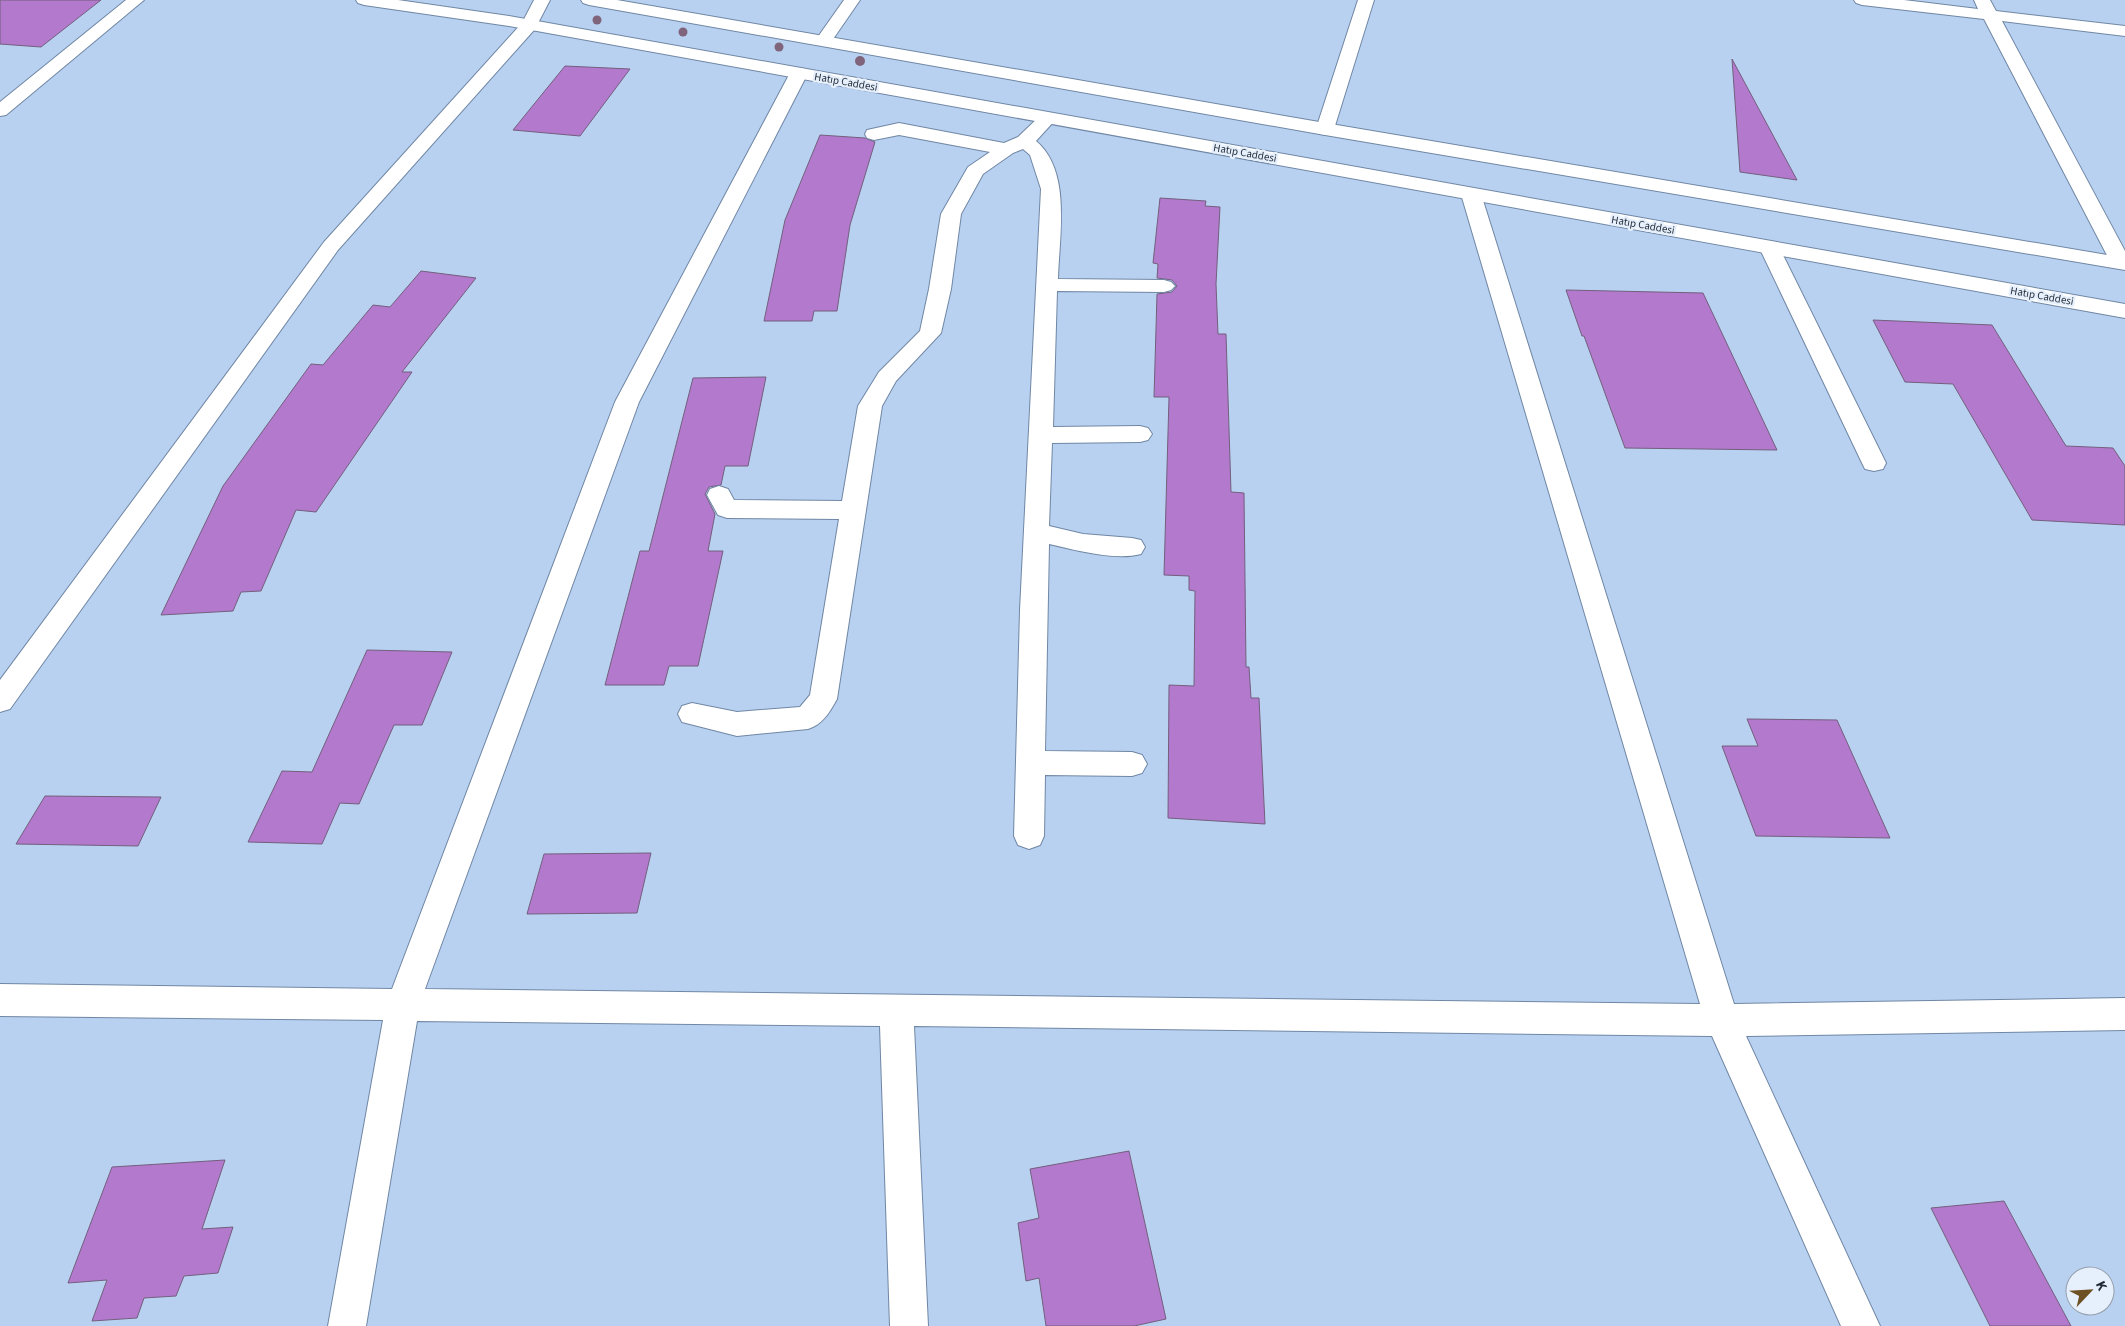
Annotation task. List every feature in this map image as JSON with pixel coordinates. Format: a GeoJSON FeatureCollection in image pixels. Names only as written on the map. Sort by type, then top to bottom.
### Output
{"type":"FeatureCollection","features":[{"type":"Feature","properties":{"kind":"street"},"geometry":{"type":"LineString","coordinates":[[0,111],[136,0]]}},
{"type":"Feature","properties":{"kind":"street","name":"Hatıp Caddesi"},"geometry":{"type":"LineString","coordinates":[[364,0],[529,25],[2125,311]]}},
{"type":"Feature","properties":{"kind":"street"},"geometry":{"type":"LineString","coordinates":[[0,701],[331,246],[529,25],[542,0]]}},
{"type":"Feature","properties":{"kind":"street"},"geometry":{"type":"LineString","coordinates":[[589,0],[1325,129],[2123,264]]}},
{"type":"Feature","properties":{"kind":"street"},"geometry":{"type":"LineString","coordinates":[[823,41],[852,0]]}},
{"type":"Feature","properties":{"kind":"street"},"geometry":{"type":"LineString","coordinates":[[1325,129],[1366,0]]}},
{"type":"Feature","properties":{"kind":"street"},"geometry":{"type":"LineString","coordinates":[[1862,0],[1986,8],[2125,31]]}},
{"type":"Feature","properties":{"kind":"street"},"geometry":{"type":"LineString","coordinates":[[1986,8],[2123,264]]}},
{"type":"Feature","properties":{"kind":"street"},"geometry":{"type":"LineString","coordinates":[[347,1326],[404,1004],[628,402],[799,73]]}},
{"type":"Feature","properties":{"kind":"street"},"geometry":{"type":"LineString","coordinates":[[692,714],[737,724],[808,718],[824,699],[870,406],[887,377],[930,333],[940,289],[951,214],[975,171],[1016,145],[1048,118]]}},
{"type":"Feature","properties":{"kind":"street"},"geometry":{"type":"LineString","coordinates":[[874,134],[898,129],[1016,145],[1039,152],[1051,189],[1036,532],[1029,836]]}},
{"type":"Feature","properties":{"kind":"street"},"geometry":{"type":"LineString","coordinates":[[1472,194],[1722,1020],[1861,1326]]}},
{"type":"Feature","properties":{"kind":"street"},"geometry":{"type":"LineString","coordinates":[[1769,247],[1874,463]]}},
{"type":"Feature","properties":{"kind":"street"},"geometry":{"type":"LineString","coordinates":[[1047,284],[1164,286]]}},
{"type":"Feature","properties":{"kind":"street"},"geometry":{"type":"LineString","coordinates":[[1041,435],[1140,434]]}},
{"type":"Feature","properties":{"kind":"street"},"geometry":{"type":"LineString","coordinates":[[719,495],[727,509],[853,510]]}},
{"type":"Feature","properties":{"kind":"street"},"geometry":{"type":"LineString","coordinates":[[1036,532],[1083,543],[1132,547]]}},
{"type":"Feature","properties":{"kind":"street"},"geometry":{"type":"LineString","coordinates":[[1030,763],[1132,764]]}},
{"type":"Feature","properties":{"kind":"street"},"geometry":{"type":"LineString","coordinates":[[0,1000],[1722,1020],[2125,1014]]}},
{"type":"Feature","properties":{"kind":"street"},"geometry":{"type":"LineString","coordinates":[[896,1010],[910,1326]]}},
{"type":"Feature","properties":{"kind":"building"},"geometry":{"type":"Polygon","coordinates":[[[0,0],[101,0],[41,47],[0,44],[0,0]]]}},
{"type":"Feature","properties":{"kind":"building"},"geometry":{"type":"Polygon","coordinates":[[[1732,59],[1797,180],[1740,172],[1732,59]]]}},
{"type":"Feature","properties":{"kind":"building"},"geometry":{"type":"Polygon","coordinates":[[[565,66],[630,69],[580,136],[513,130],[565,66]]]}},
{"type":"Feature","properties":{"kind":"building"},"geometry":{"type":"Polygon","coordinates":[[[820,135],[865,138],[875,142],[850,225],[837,311],[814,311],[812,321],[764,321],[785,220],[820,135]]]}},
{"type":"Feature","properties":{"kind":"building"},"geometry":{"type":"Polygon","coordinates":[[[1160,198],[1206,201],[1205,206],[1220,207],[1216,284],[1218,334],[1226,334],[1231,492],[1244,493],[1246,667],[1249,667],[1251,698],[1259,698],[1265,824],[1168,818],[1169,685],[1194,686],[1195,591],[1189,590],[1189,576],[1164,575],[1169,397],[1154,397],[1157,294],[1172,292],[1177,286],[1172,280],[1157,278],[1158,264],[1153,263],[1160,198]]]}},
{"type":"Feature","properties":{"kind":"building"},"geometry":{"type":"Polygon","coordinates":[[[421,271],[476,278],[402,372],[412,372],[316,512],[296,510],[261,591],[241,592],[233,611],[161,615],[223,486],[311,364],[323,365],[373,305],[390,307],[421,271]]]}},
{"type":"Feature","properties":{"kind":"building"},"geometry":{"type":"Polygon","coordinates":[[[1566,290],[1703,293],[1777,450],[1625,448],[1566,290]]]}},
{"type":"Feature","properties":{"kind":"building"},"geometry":{"type":"Polygon","coordinates":[[[1873,320],[1992,325],[2066,446],[2113,448],[2125,466],[2125,525],[2032,520],[1953,384],[1905,382],[1873,320]]]}},
{"type":"Feature","properties":{"kind":"building"},"geometry":{"type":"Polygon","coordinates":[[[766,377],[748,466],[725,466],[721,485],[709,487],[705,494],[715,514],[708,551],[723,551],[698,666],[669,666],[664,685],[605,685],[640,551],[649,551],[693,378],[766,377]]]}},
{"type":"Feature","properties":{"kind":"building"},"geometry":{"type":"Polygon","coordinates":[[[367,650],[452,652],[422,725],[394,725],[359,804],[340,803],[322,844],[248,842],[282,771],[312,772],[367,650]]]}},
{"type":"Feature","properties":{"kind":"building"},"geometry":{"type":"Polygon","coordinates":[[[1747,719],[1837,720],[1890,838],[1756,836],[1722,746],[1758,746],[1747,719]]]}},
{"type":"Feature","properties":{"kind":"building"},"geometry":{"type":"Polygon","coordinates":[[[45,796],[161,797],[138,846],[16,844],[45,796]]]}},
{"type":"Feature","properties":{"kind":"building"},"geometry":{"type":"Polygon","coordinates":[[[651,853],[637,913],[527,914],[544,854],[651,853]]]}},
{"type":"Feature","properties":{"kind":"building"},"geometry":{"type":"Polygon","coordinates":[[[1129,1151],[1166,1319],[1134,1326],[1046,1326],[1039,1278],[1026,1281],[1018,1223],[1039,1218],[1030,1169],[1129,1151]]]}},
{"type":"Feature","properties":{"kind":"building"},"geometry":{"type":"Polygon","coordinates":[[[225,1160],[202,1229],[233,1227],[218,1273],[184,1276],[176,1296],[144,1298],[137,1318],[92,1321],[107,1280],[68,1283],[112,1167],[225,1160]]]}},
{"type":"Feature","properties":{"kind":"building"},"geometry":{"type":"Polygon","coordinates":[[[2004,1201],[2071,1326],[1990,1326],[1931,1208],[2004,1201]]]}}]}
